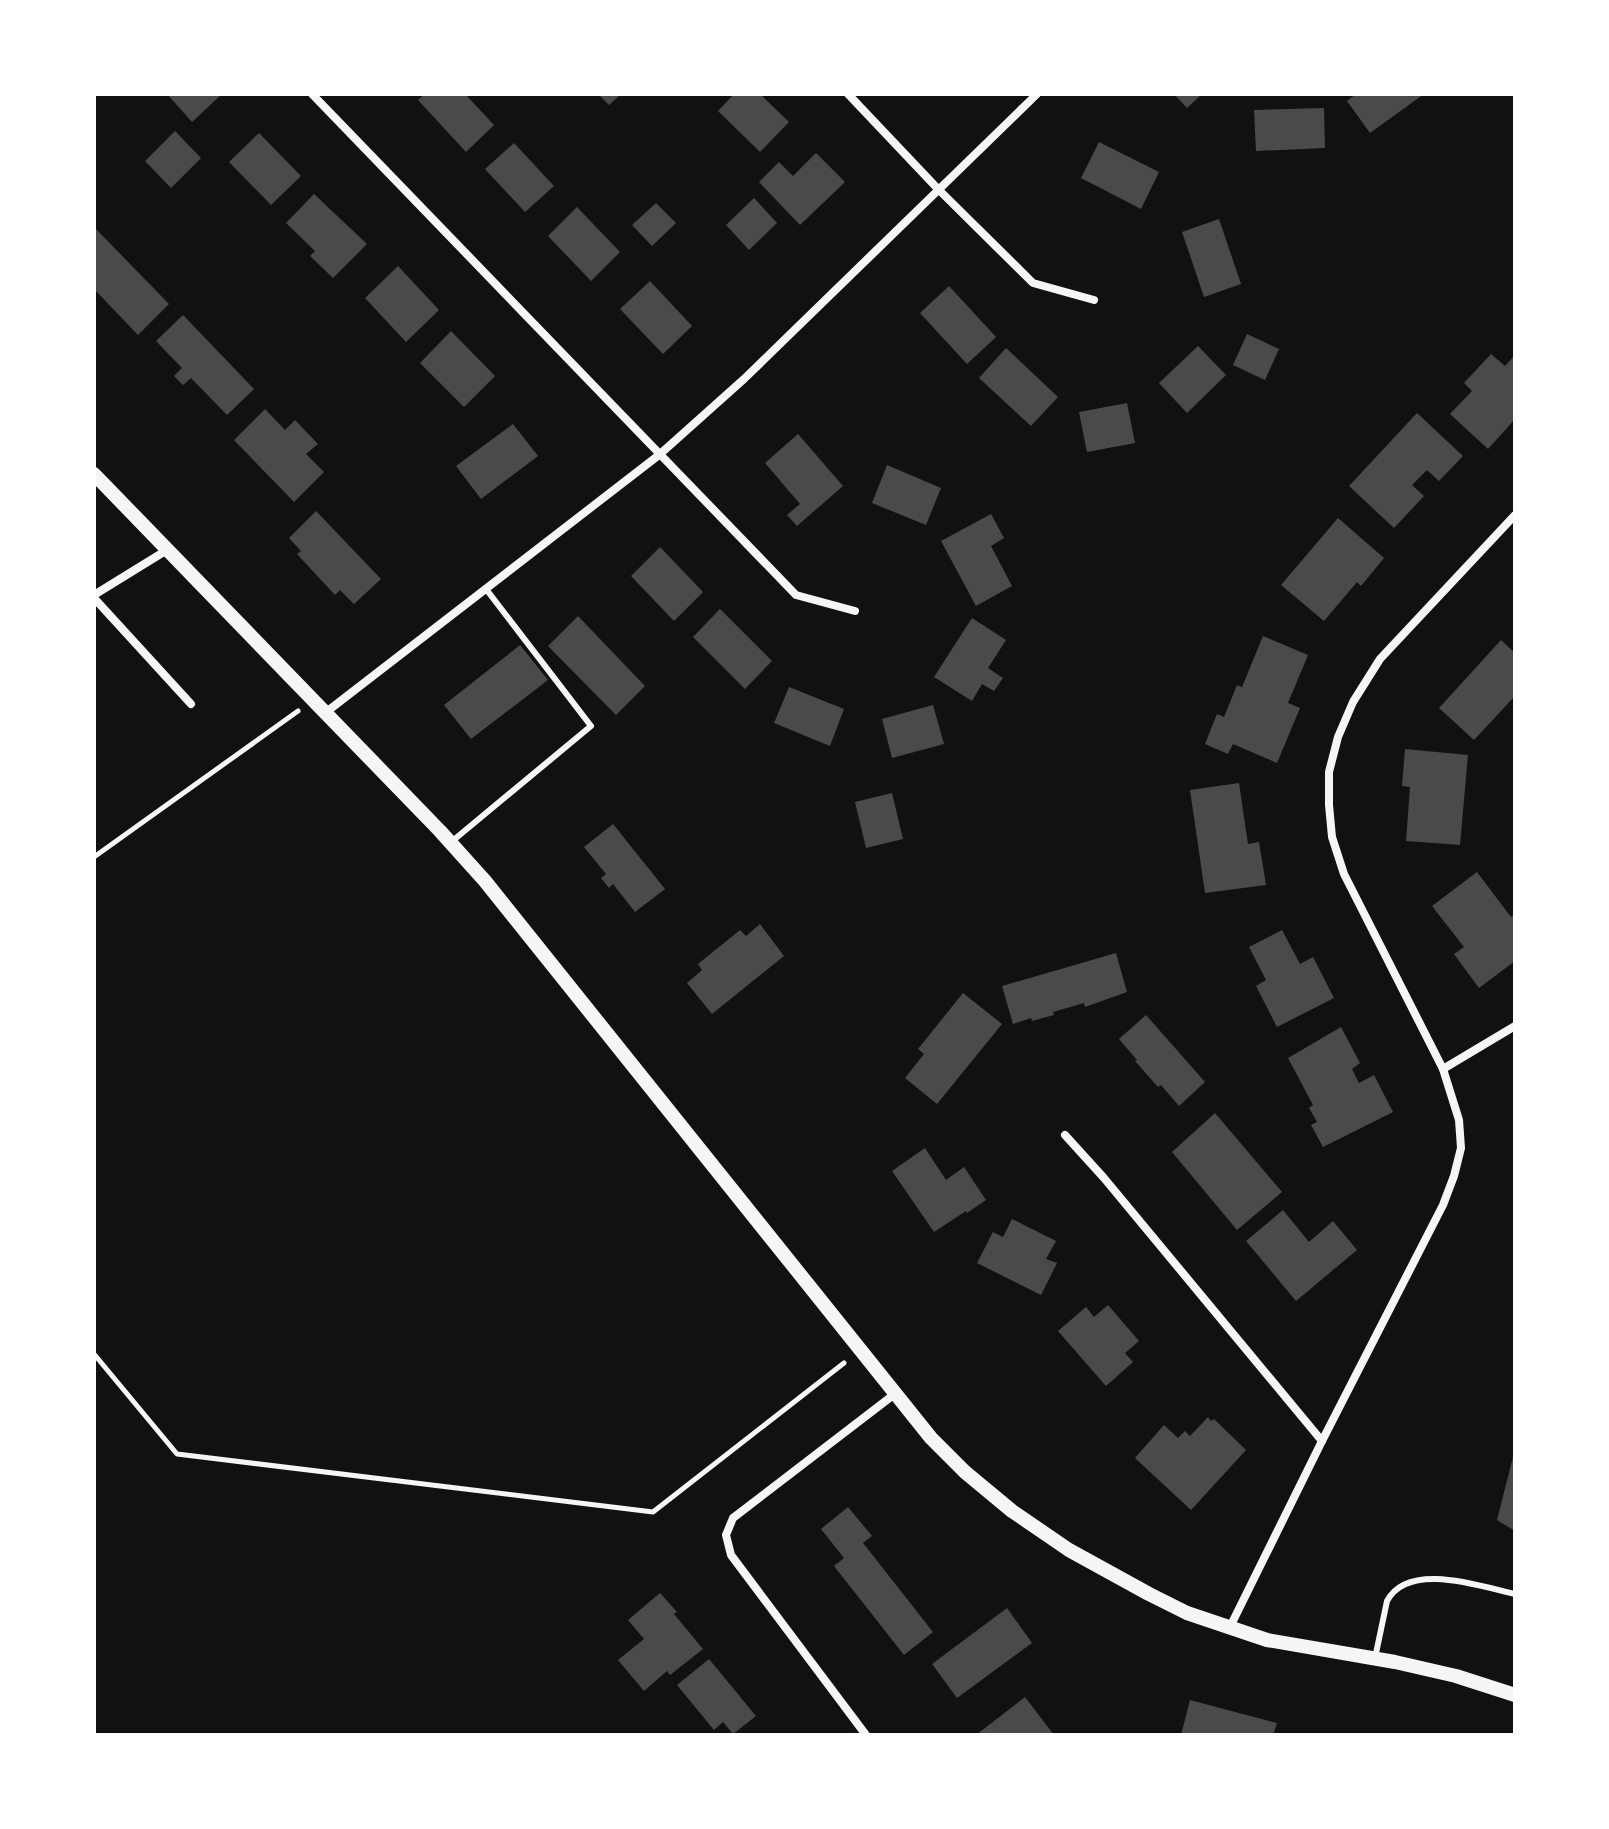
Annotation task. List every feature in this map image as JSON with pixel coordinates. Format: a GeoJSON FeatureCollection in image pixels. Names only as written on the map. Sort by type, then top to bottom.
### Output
{"type":"FeatureCollection","features":[{"type":"Feature","properties":{"kind":"street"},"geometry":{"type":"LineString","coordinates":[[312,94],[796,595],[855,611]]}},
{"type":"Feature","properties":{"kind":"street"},"geometry":{"type":"LineString","coordinates":[[848,94],[1033,283],[1094,300]]}},
{"type":"Feature","properties":{"kind":"street"},"geometry":{"type":"LineString","coordinates":[[325,713],[659,455],[744,379],[1037,94]]}},
{"type":"Feature","properties":{"kind":"street"},"geometry":{"type":"LineString","coordinates":[[94,474],[485,881],[931,1438],[956,1464],[1012,1511],[1069,1550],[1187,1613],[1267,1640],[1456,1676],[1515,1695]]}},
{"type":"Feature","properties":{"kind":"street"},"geometry":{"type":"LineString","coordinates":[[1230,1627],[1443,1205],[1461,1148],[1459,1120],[1443,1069],[1344,874],[1332,837],[1329,772],[1338,737],[1353,702],[1380,659],[1515,515]]}},
{"type":"Feature","properties":{"kind":"street"},"geometry":{"type":"LineString","coordinates":[[167,550],[94,596],[191,704]]}},
{"type":"Feature","properties":{"kind":"street"},"geometry":{"type":"LineString","coordinates":[[1443,1069],[1515,1026]]}},
{"type":"Feature","properties":{"kind":"street"},"geometry":{"type":"LineString","coordinates":[[1065,1135],[1114,1189],[1322,1441]]}},
{"type":"Feature","properties":{"kind":"street"},"geometry":{"type":"LineString","coordinates":[[866,1735],[731,1555],[726,1535],[733,1518],[896,1393]]}},
{"type":"Feature","properties":{"kind":"lane"},"geometry":{"type":"LineString","coordinates":[[450,843],[591,726],[486,589]]}},
{"type":"Feature","properties":{"kind":"lane"},"geometry":{"type":"LineString","coordinates":[[1375,1659],[1387,1601],[1398,1588],[1427,1579],[1454,1580],[1515,1594]]}},
{"type":"Feature","properties":{"kind":"path"},"geometry":{"type":"LineString","coordinates":[[94,857],[313,701]]}},
{"type":"Feature","properties":{"kind":"path"},"geometry":{"type":"LineString","coordinates":[[94,1354],[177,1454],[653,1512],[861,1350]]}},
{"type":"Feature","properties":{"kind":"building"},"geometry":{"type":"Polygon","coordinates":[[[167,94],[222,94],[192,122],[167,94]]]}},
{"type":"Feature","properties":{"kind":"building"},"geometry":{"type":"Polygon","coordinates":[[[425,94],[465,94],[494,125],[466,152],[418,100],[425,94]]]}},
{"type":"Feature","properties":{"kind":"building"},"geometry":{"type":"Polygon","coordinates":[[[598,94],[621,94],[609,105],[598,94]]]}},
{"type":"Feature","properties":{"kind":"building"},"geometry":{"type":"Polygon","coordinates":[[[734,94],[760,94],[789,122],[760,152],[718,111],[734,94]]]}},
{"type":"Feature","properties":{"kind":"building"},"geometry":{"type":"Polygon","coordinates":[[[1174,94],[1202,94],[1187,108],[1174,94]]]}},
{"type":"Feature","properties":{"kind":"building"},"geometry":{"type":"Polygon","coordinates":[[[1356,94],[1424,94],[1370,133],[1347,101],[1356,94]]]}},
{"type":"Feature","properties":{"kind":"building"},"geometry":{"type":"Polygon","coordinates":[[[1324,108],[1325,148],[1256,151],[1254,110],[1324,108]]]}},
{"type":"Feature","properties":{"kind":"building"},"geometry":{"type":"Polygon","coordinates":[[[175,131],[201,158],[171,188],[145,161],[175,131]]]}},
{"type":"Feature","properties":{"kind":"building"},"geometry":{"type":"Polygon","coordinates":[[[259,133],[301,176],[271,205],[229,162],[259,133]]]}},
{"type":"Feature","properties":{"kind":"building"},"geometry":{"type":"Polygon","coordinates":[[[1099,142],[1159,172],[1141,209],[1081,178],[1099,142]]]}},
{"type":"Feature","properties":{"kind":"building"},"geometry":{"type":"Polygon","coordinates":[[[514,143],[554,186],[525,212],[485,169],[514,143]]]}},
{"type":"Feature","properties":{"kind":"building"},"geometry":{"type":"Polygon","coordinates":[[[816,153],[845,182],[800,225],[759,182],[779,162],[793,176],[816,153]]]}},
{"type":"Feature","properties":{"kind":"building"},"geometry":{"type":"Polygon","coordinates":[[[314,194],[367,244],[333,278],[310,256],[315,251],[286,223],[314,194]]]}},
{"type":"Feature","properties":{"kind":"building"},"geometry":{"type":"Polygon","coordinates":[[[754,198],[777,223],[749,250],[726,225],[754,198]]]}},
{"type":"Feature","properties":{"kind":"building"},"geometry":{"type":"Polygon","coordinates":[[[656,203],[676,223],[652,246],[632,225],[656,203]]]}},
{"type":"Feature","properties":{"kind":"building"},"geometry":{"type":"Polygon","coordinates":[[[577,207],[620,252],[591,281],[548,236],[577,207]]]}},
{"type":"Feature","properties":{"kind":"building"},"geometry":{"type":"Polygon","coordinates":[[[1219,219],[1241,284],[1204,297],[1182,232],[1219,219]]]}},
{"type":"Feature","properties":{"kind":"building"},"geometry":{"type":"Polygon","coordinates":[[[94,227],[169,304],[138,335],[94,289],[94,227]]]}},
{"type":"Feature","properties":{"kind":"building"},"geometry":{"type":"Polygon","coordinates":[[[398,266],[439,310],[406,342],[365,298],[398,266]]]}},
{"type":"Feature","properties":{"kind":"building"},"geometry":{"type":"Polygon","coordinates":[[[650,281],[692,326],[663,354],[620,309],[650,281]]]}},
{"type":"Feature","properties":{"kind":"building"},"geometry":{"type":"Polygon","coordinates":[[[949,286],[996,337],[967,364],[920,313],[949,286]]]}},
{"type":"Feature","properties":{"kind":"building"},"geometry":{"type":"Polygon","coordinates":[[[183,315],[254,389],[227,415],[191,378],[183,385],[174,376],[182,368],[156,341],[183,315]]]}},
{"type":"Feature","properties":{"kind":"building"},"geometry":{"type":"Polygon","coordinates":[[[451,331],[495,376],[464,407],[420,363],[451,331]]]}},
{"type":"Feature","properties":{"kind":"building"},"geometry":{"type":"Polygon","coordinates":[[[1247,334],[1279,349],[1265,380],[1233,365],[1247,334]]]}},
{"type":"Feature","properties":{"kind":"building"},"geometry":{"type":"Polygon","coordinates":[[[1198,346],[1226,375],[1187,413],[1159,383],[1198,346]]]}},
{"type":"Feature","properties":{"kind":"building"},"geometry":{"type":"Polygon","coordinates":[[[1006,348],[1058,397],[1031,426],[979,378],[1006,348]]]}},
{"type":"Feature","properties":{"kind":"building"},"geometry":{"type":"Polygon","coordinates":[[[1491,354],[1505,366],[1515,355],[1515,419],[1488,449],[1450,414],[1472,391],[1464,383],[1491,354]]]}},
{"type":"Feature","properties":{"kind":"building"},"geometry":{"type":"Polygon","coordinates":[[[1127,403],[1135,443],[1087,452],[1079,412],[1127,403]]]}},
{"type":"Feature","properties":{"kind":"building"},"geometry":{"type":"Polygon","coordinates":[[[265,409],[285,430],[295,420],[318,444],[306,454],[324,472],[294,502],[234,440],[265,409]]]}},
{"type":"Feature","properties":{"kind":"building"},"geometry":{"type":"Polygon","coordinates":[[[1417,413],[1463,456],[1439,481],[1427,470],[1412,485],[1424,496],[1394,528],[1349,486],[1417,413]]]}},
{"type":"Feature","properties":{"kind":"building"},"geometry":{"type":"Polygon","coordinates":[[[513,424],[538,456],[481,499],[456,466],[513,424]]]}},
{"type":"Feature","properties":{"kind":"building"},"geometry":{"type":"Polygon","coordinates":[[[798,434],[843,486],[797,526],[787,515],[800,504],[765,463],[798,434]]]}},
{"type":"Feature","properties":{"kind":"building"},"geometry":{"type":"Polygon","coordinates":[[[887,465],[941,488],[926,525],[872,503],[887,465]]]}},
{"type":"Feature","properties":{"kind":"building"},"geometry":{"type":"Polygon","coordinates":[[[316,511],[381,579],[354,604],[340,590],[335,595],[297,554],[301,551],[289,538],[316,511]]]}},
{"type":"Feature","properties":{"kind":"building"},"geometry":{"type":"Polygon","coordinates":[[[991,514],[1004,538],[991,546],[1012,586],[976,606],[941,541],[991,514]]]}},
{"type":"Feature","properties":{"kind":"building"},"geometry":{"type":"Polygon","coordinates":[[[1338,518],[1384,558],[1361,586],[1357,582],[1324,621],[1281,585],[1338,518]]]}},
{"type":"Feature","properties":{"kind":"building"},"geometry":{"type":"Polygon","coordinates":[[[660,547],[703,592],[674,621],[631,576],[660,547]]]}},
{"type":"Feature","properties":{"kind":"building"},"geometry":{"type":"Polygon","coordinates":[[[720,609],[772,661],[745,689],[693,637],[720,609]]]}},
{"type":"Feature","properties":{"kind":"building"},"geometry":{"type":"Polygon","coordinates":[[[578,616],[645,686],[616,715],[548,646],[578,616]]]}},
{"type":"Feature","properties":{"kind":"building"},"geometry":{"type":"Polygon","coordinates":[[[972,618],[1006,640],[988,668],[1003,678],[994,691],[982,684],[972,701],[934,677],[972,618]]]}},
{"type":"Feature","properties":{"kind":"building"},"geometry":{"type":"Polygon","coordinates":[[[1263,636],[1308,655],[1288,703],[1300,708],[1277,763],[1233,744],[1228,754],[1205,744],[1217,714],[1224,717],[1237,685],[1242,687],[1263,636]]]}},
{"type":"Feature","properties":{"kind":"building"},"geometry":{"type":"Polygon","coordinates":[[[1501,640],[1515,653],[1515,696],[1474,740],[1439,708],[1501,640]]]}},
{"type":"Feature","properties":{"kind":"building"},"geometry":{"type":"Polygon","coordinates":[[[520,645],[548,680],[471,739],[444,705],[520,645]]]}},
{"type":"Feature","properties":{"kind":"building"},"geometry":{"type":"Polygon","coordinates":[[[789,687],[844,709],[830,746],[774,723],[789,687]]]}},
{"type":"Feature","properties":{"kind":"building"},"geometry":{"type":"Polygon","coordinates":[[[933,705],[944,744],[892,758],[882,719],[933,705]]]}},
{"type":"Feature","properties":{"kind":"building"},"geometry":{"type":"Polygon","coordinates":[[[1405,749],[1468,755],[1460,845],[1406,841],[1410,787],[1402,786],[1405,749]]]}},
{"type":"Feature","properties":{"kind":"building"},"geometry":{"type":"Polygon","coordinates":[[[1239,783],[1248,844],[1259,842],[1266,885],[1205,893],[1190,790],[1239,783]]]}},
{"type":"Feature","properties":{"kind":"building"},"geometry":{"type":"Polygon","coordinates":[[[892,793],[903,839],[866,848],[855,802],[892,793]]]}},
{"type":"Feature","properties":{"kind":"building"},"geometry":{"type":"Polygon","coordinates":[[[613,824],[665,889],[635,912],[613,884],[609,888],[601,878],[606,874],[584,847],[613,824]]]}},
{"type":"Feature","properties":{"kind":"building"},"geometry":{"type":"Polygon","coordinates":[[[1477,872],[1511,917],[1515,914],[1515,961],[1479,988],[1454,954],[1464,947],[1432,906],[1477,872]]]}},
{"type":"Feature","properties":{"kind":"building"},"geometry":{"type":"Polygon","coordinates":[[[760,924],[784,956],[712,1014],[687,983],[702,970],[698,964],[740,930],[746,936],[760,924]]]}},
{"type":"Feature","properties":{"kind":"building"},"geometry":{"type":"Polygon","coordinates":[[[1282,930],[1300,964],[1313,957],[1334,998],[1277,1027],[1256,986],[1266,980],[1249,947],[1282,930]]]}},
{"type":"Feature","properties":{"kind":"building"},"geometry":{"type":"Polygon","coordinates":[[[1116,953],[1127,992],[1085,1007],[1084,1003],[1053,1012],[1054,1015],[1013,1024],[1002,986],[1116,953]]]}},
{"type":"Feature","properties":{"kind":"building"},"geometry":{"type":"Polygon","coordinates":[[[963,993],[1002,1024],[937,1104],[905,1078],[924,1054],[918,1049],[963,993]]]}},
{"type":"Feature","properties":{"kind":"building"},"geometry":{"type":"Polygon","coordinates":[[[1146,1015],[1205,1082],[1179,1106],[1161,1085],[1158,1087],[1119,1039],[1146,1015]]]}},
{"type":"Feature","properties":{"kind":"building"},"geometry":{"type":"Polygon","coordinates":[[[1341,1027],[1360,1063],[1352,1069],[1359,1083],[1374,1075],[1393,1112],[1323,1147],[1311,1125],[1317,1122],[1309,1108],[1313,1105],[1288,1058],[1341,1027]]]}},
{"type":"Feature","properties":{"kind":"building"},"geometry":{"type":"Polygon","coordinates":[[[1215,1113],[1282,1192],[1237,1230],[1172,1152],[1215,1113]]]}},
{"type":"Feature","properties":{"kind":"building"},"geometry":{"type":"Polygon","coordinates":[[[925,1148],[946,1180],[964,1167],[986,1200],[934,1232],[892,1171],[925,1148]]]}},
{"type":"Feature","properties":{"kind":"building"},"geometry":{"type":"Polygon","coordinates":[[[1283,1210],[1309,1242],[1333,1221],[1357,1250],[1296,1301],[1246,1241],[1283,1210]]]}},
{"type":"Feature","properties":{"kind":"building"},"geometry":{"type":"Polygon","coordinates":[[[1012,1219],[1056,1241],[1046,1259],[1057,1263],[1041,1295],[977,1263],[993,1232],[1003,1237],[1012,1219]]]}},
{"type":"Feature","properties":{"kind":"building"},"geometry":{"type":"Polygon","coordinates":[[[1108,1305],[1139,1341],[1125,1353],[1133,1362],[1106,1386],[1058,1331],[1086,1307],[1094,1317],[1108,1305]]]}},
{"type":"Feature","properties":{"kind":"building"},"geometry":{"type":"Polygon","coordinates":[[[1208,1417],[1211,1421],[1214,1419],[1246,1450],[1191,1510],[1135,1458],[1164,1425],[1178,1438],[1185,1431],[1190,1436],[1208,1417]]]}},
{"type":"Feature","properties":{"kind":"building"},"geometry":{"type":"Polygon","coordinates":[[[1515,1453],[1515,1531],[1497,1520],[1515,1453]]]}},
{"type":"Feature","properties":{"kind":"building"},"geometry":{"type":"Polygon","coordinates":[[[848,1507],[872,1536],[863,1543],[933,1632],[904,1655],[834,1566],[844,1558],[821,1529],[848,1507]]]}},
{"type":"Feature","properties":{"kind":"building"},"geometry":{"type":"Polygon","coordinates":[[[660,1593],[703,1649],[670,1675],[667,1671],[644,1691],[618,1660],[644,1639],[628,1620],[660,1593]]]}},
{"type":"Feature","properties":{"kind":"building"},"geometry":{"type":"Polygon","coordinates":[[[1007,1608],[1032,1643],[957,1698],[932,1664],[1007,1608]]]}},
{"type":"Feature","properties":{"kind":"building"},"geometry":{"type":"Polygon","coordinates":[[[709,1659],[756,1716],[733,1734],[723,1722],[714,1730],[677,1685],[709,1659]]]}},
{"type":"Feature","properties":{"kind":"building"},"geometry":{"type":"Polygon","coordinates":[[[1025,1697],[1054,1735],[976,1735],[1025,1697]]]}},
{"type":"Feature","properties":{"kind":"building"},"geometry":{"type":"Polygon","coordinates":[[[1190,1700],[1277,1723],[1273,1735],[1181,1735],[1190,1700]]]}}]}
